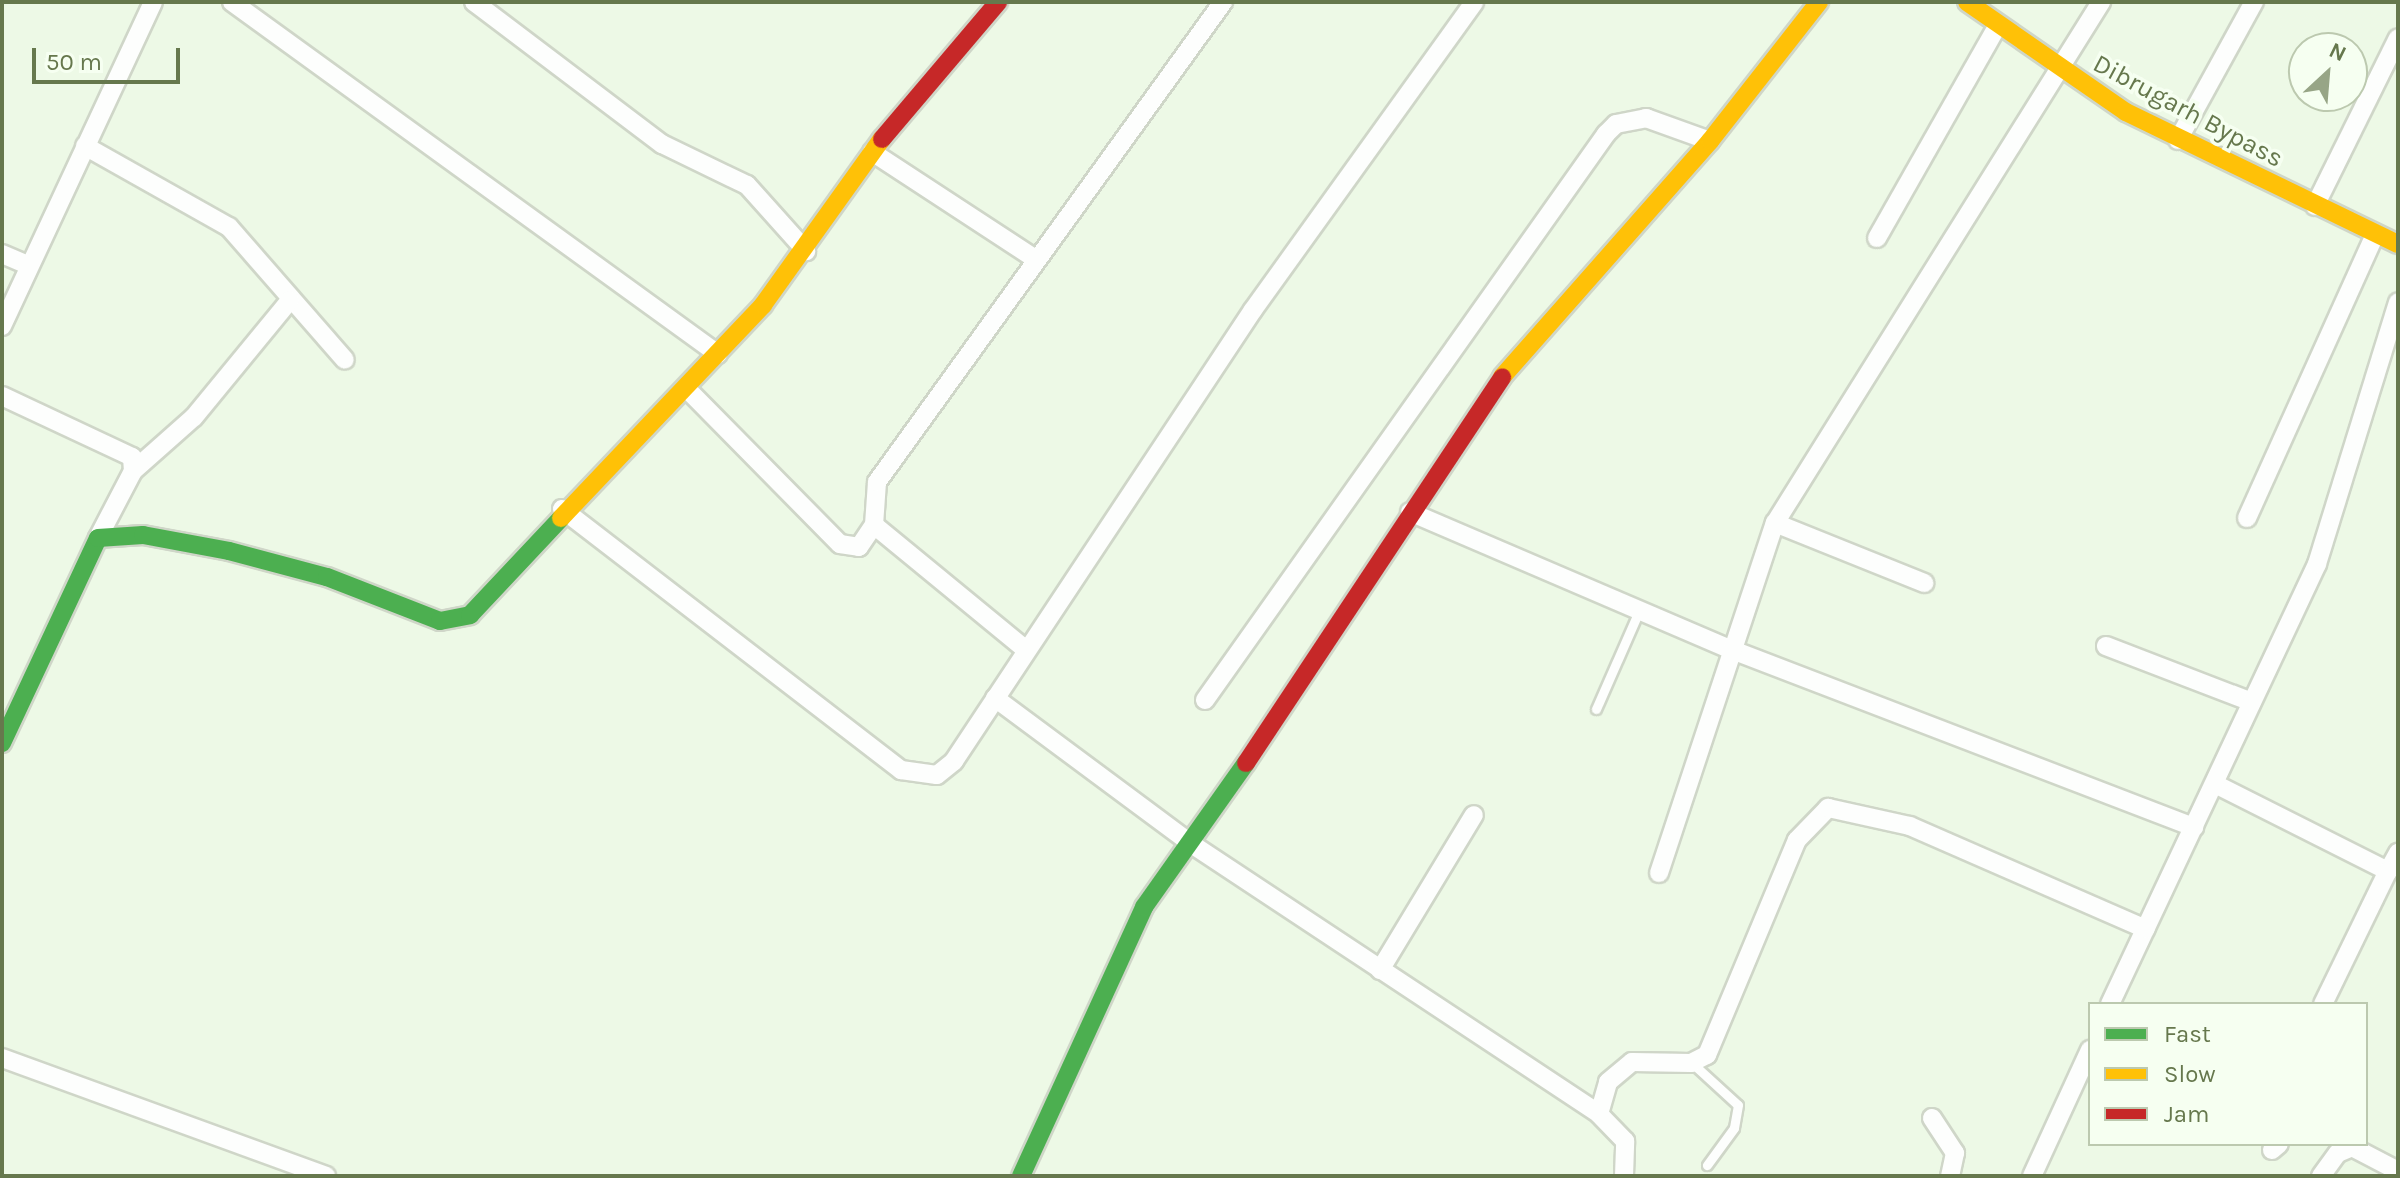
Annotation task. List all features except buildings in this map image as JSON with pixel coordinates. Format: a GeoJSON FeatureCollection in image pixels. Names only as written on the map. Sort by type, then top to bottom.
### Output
{"type":"FeatureCollection","features":[{"type":"Feature","properties":{"kind":"street"},"geometry":{"type":"LineString","coordinates":[[2,326],[153,2]]}},
{"type":"Feature","properties":{"kind":"street"},"geometry":{"type":"LineString","coordinates":[[232,2],[718,354]]}},
{"type":"Feature","properties":{"kind":"street"},"geometry":{"type":"LineString","coordinates":[[474,2],[662,144],[747,185],[806,251]]}},
{"type":"Feature","properties":{"kind":"street"},"geometry":{"type":"LineString","coordinates":[[98,538],[151,536],[280,563],[455,622],[482,604],[562,509],[718,354],[806,251],[872,152],[998,2]]}},
{"type":"Feature","properties":{"kind":"street"},"geometry":{"type":"LineString","coordinates":[[686,388],[840,544],[859,547],[874,525],[882,470],[1223,2]]}},
{"type":"Feature","properties":{"kind":"street"},"geometry":{"type":"LineString","coordinates":[[562,509],[901,770],[937,775],[995,698],[1025,649],[1474,2]]}},
{"type":"Feature","properties":{"kind":"street"},"geometry":{"type":"LineString","coordinates":[[1021,1176],[1129,936],[1190,843],[1338,633],[1410,512],[1531,337],[1710,141],[1819,2]]}},
{"type":"Feature","properties":{"kind":"street","name":"Dibrugarh Bypass"},"geometry":{"type":"LineString","coordinates":[[1967,2],[2062,73],[2178,140],[2398,244]]}},
{"type":"Feature","properties":{"kind":"street"},"geometry":{"type":"LineString","coordinates":[[1659,873],[1775,523],[2062,73],[2101,2]]}},
{"type":"Feature","properties":{"kind":"street"},"geometry":{"type":"LineString","coordinates":[[2178,140],[2254,2]]}},
{"type":"Feature","properties":{"kind":"street"},"geometry":{"type":"LineString","coordinates":[[1877,238],[1998,25]]}},
{"type":"Feature","properties":{"kind":"street"},"geometry":{"type":"LineString","coordinates":[[2315,206],[2398,38]]}},
{"type":"Feature","properties":{"kind":"street"},"geometry":{"type":"LineString","coordinates":[[1205,700],[1606,134],[1616,124],[1646,118],[1710,141]]}},
{"type":"Feature","properties":{"kind":"street"},"geometry":{"type":"LineString","coordinates":[[85,146],[220,221],[257,252],[290,300],[345,360]]}},
{"type":"Feature","properties":{"kind":"street"},"geometry":{"type":"LineString","coordinates":[[872,152],[1034,258]]}},
{"type":"Feature","properties":{"kind":"street"},"geometry":{"type":"LineString","coordinates":[[2247,518],[2375,234]]}},
{"type":"Feature","properties":{"kind":"street"},"geometry":{"type":"LineString","coordinates":[[2,254],[28,265]]}},
{"type":"Feature","properties":{"kind":"street"},"geometry":{"type":"LineString","coordinates":[[2,743],[98,538],[133,471],[194,417],[290,300]]}},
{"type":"Feature","properties":{"kind":"street"},"geometry":{"type":"LineString","coordinates":[[2111,1002],[2330,532],[2398,302]]}},
{"type":"Feature","properties":{"kind":"street"},"geometry":{"type":"LineString","coordinates":[[2,396],[123,448],[133,471]]}},
{"type":"Feature","properties":{"kind":"street"},"geometry":{"type":"LineString","coordinates":[[1410,512],[1735,651],[2194,827]]}},
{"type":"Feature","properties":{"kind":"street"},"geometry":{"type":"LineString","coordinates":[[1775,523],[1924,583]]}},
{"type":"Feature","properties":{"kind":"street"},"geometry":{"type":"LineString","coordinates":[[874,525],[1025,649]]}},
{"type":"Feature","properties":{"kind":"street"},"geometry":{"type":"LineString","coordinates":[[2106,646],[2252,702]]}},
{"type":"Feature","properties":{"kind":"street"},"geometry":{"type":"LineString","coordinates":[[995,698],[1190,843],[1599,1114],[1625,1141],[1624,1176]]}},
{"type":"Feature","properties":{"kind":"street"},"geometry":{"type":"LineString","coordinates":[[2215,784],[2388,871]]}},
{"type":"Feature","properties":{"kind":"street"},"geometry":{"type":"LineString","coordinates":[[1599,1114],[1608,1082],[1623,1064],[1692,1063],[1707,1055],[1727,1021],[1797,840],[1828,808],[1910,826],[2146,929]]}},
{"type":"Feature","properties":{"kind":"street"},"geometry":{"type":"LineString","coordinates":[[1380,970],[1474,815]]}},
{"type":"Feature","properties":{"kind":"street"},"geometry":{"type":"LineString","coordinates":[[2324,1002],[2398,853]]}},
{"type":"Feature","properties":{"kind":"street"},"geometry":{"type":"LineString","coordinates":[[2032,1176],[2088,1054]]}},
{"type":"Feature","properties":{"kind":"street"},"geometry":{"type":"LineString","coordinates":[[2,1058],[326,1176]]}},
{"type":"Feature","properties":{"kind":"street"},"geometry":{"type":"LineString","coordinates":[[1932,1118],[1955,1153],[1950,1176]]}},
{"type":"Feature","properties":{"kind":"street"},"geometry":{"type":"LineString","coordinates":[[2321,1176],[2338,1153],[2352,1147],[2398,1171]]}},
{"type":"Feature","properties":{"kind":"lane"},"geometry":{"type":"LineString","coordinates":[[1596,709],[1639,611]]}},
{"type":"Feature","properties":{"kind":"lane"},"geometry":{"type":"LineString","coordinates":[[1692,1063],[1738,1105],[1734,1128],[1707,1165]]}},
{"type":"Feature","properties":{"kind":"shaded area"},"geometry":{"type":"Polygon","coordinates":[[[2,2],[2398,2],[2398,1176],[2,1176],[2,2]]]}},
{"type":"Feature","properties":{"kind":"traffic: fast"},"geometry":{"type":"LineString","coordinates":[[2,743],[98,538],[143,535],[229,551],[327,577],[440,621],[470,615],[561,518]]}},
{"type":"Feature","properties":{"kind":"traffic: fast"},"geometry":{"type":"LineString","coordinates":[[1021,1176],[1144,907],[1246,763]]}},
{"type":"Feature","properties":{"kind":"traffic: slow"},"geometry":{"type":"LineString","coordinates":[[1502,377],[1710,141],[1819,2]]}},
{"type":"Feature","properties":{"kind":"traffic: slow"},"geometry":{"type":"LineString","coordinates":[[1967,2],[2126,112],[2398,244]]}},
{"type":"Feature","properties":{"kind":"traffic: slow"},"geometry":{"type":"LineString","coordinates":[[561,518],[763,305],[882,139]]}},
{"type":"Feature","properties":{"kind":"traffic: jam"},"geometry":{"type":"LineString","coordinates":[[882,139],[998,2]]}},
{"type":"Feature","properties":{"kind":"traffic: jam"},"geometry":{"type":"LineString","coordinates":[[1246,763],[1502,377]]}}]}
